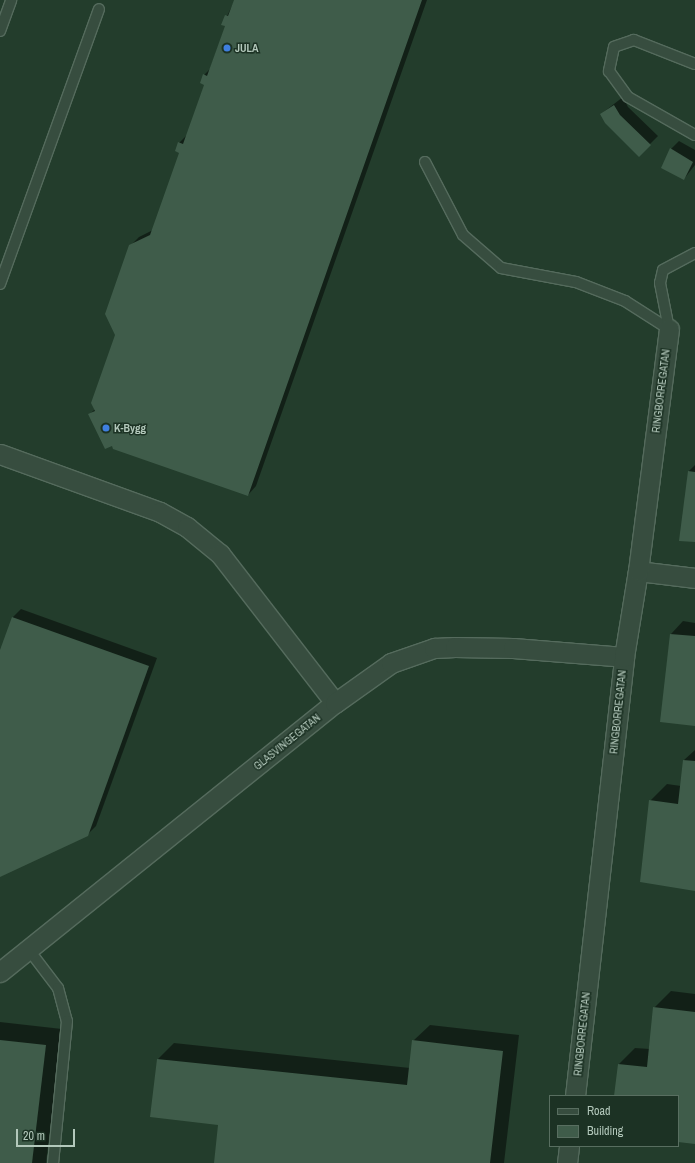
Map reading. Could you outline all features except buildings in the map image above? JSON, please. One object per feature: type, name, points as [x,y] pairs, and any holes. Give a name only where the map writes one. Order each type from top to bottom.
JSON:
[{"type":"street","name":"RINGBORREGATAN","points":[[575,1095],[624,657],[638,571],[669,329]]},
{"type":"street","points":[[0,454],[160,512],[187,527],[220,554],[335,703]]},
{"type":"street","points":[[638,571],[695,578]]},
{"type":"street","name":"GLASVINGEGATAN","points":[[0,972],[335,703],[391,663],[434,648],[513,648],[624,657]]},
{"type":"street","points":[[567,1163],[569,1147]]},
{"type":"lane","points":[[0,31],[11,0]]},
{"type":"lane","points":[[0,284],[99,9]]},
{"type":"lane","points":[[695,64],[634,40],[614,47],[609,71],[628,97],[695,135]]},
{"type":"lane","points":[[425,162],[463,235],[501,268],[576,282],[625,301],[669,329]]},
{"type":"lane","points":[[669,329],[660,283],[663,270],[695,253]]},
{"type":"lane","points":[[29,950],[58,988],[67,1021],[53,1163]]},
{"type":"place","name":"JULA","points":[[227,48]]},
{"type":"place","name":"K-Bygg","points":[[106,428]]}]
